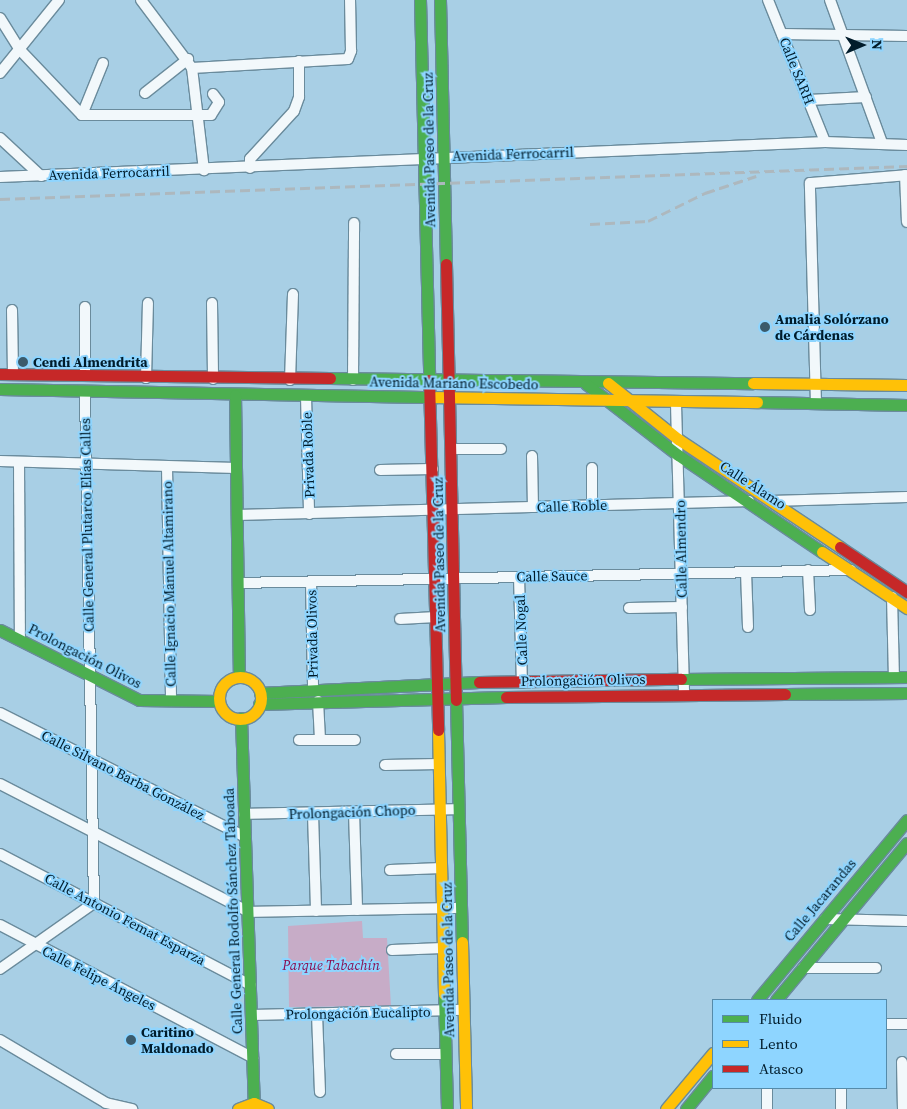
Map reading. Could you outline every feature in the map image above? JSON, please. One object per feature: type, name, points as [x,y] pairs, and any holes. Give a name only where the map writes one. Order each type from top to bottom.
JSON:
[{"type":"main road","name":"Avenida Paseo de la Cruz","points":[[420,0],[423,160],[431,383],[447,1109]]},
{"type":"main road","name":"Avenida Paseo de la Cruz","points":[[440,0],[458,682],[466,1109]]},
{"type":"main road","name":"Avenida Mariano Escobedo","points":[[0,374],[431,383],[907,385]]},
{"type":"main road","name":"Calle Álamo","points":[[608,383],[626,402],[678,439],[776,501],[860,566],[892,597],[907,608]]},
{"type":"main road","name":"Calle Álamo","points":[[586,384],[603,402],[678,455],[751,501],[907,592]]},
{"type":"main road","name":"Avenida Mariano Escobedo","points":[[0,390],[676,404],[907,405]]},
{"type":"main road","points":[[235,394],[239,677]]},
{"type":"main road","name":"Prolongación Olivos","points":[[0,630],[138,700],[219,701]]},
{"type":"main road","points":[[239,677],[252,681],[260,698],[241,718],[230,716],[219,701],[221,687],[239,677]]},
{"type":"main road","name":"Prolongación Olivos","points":[[260,698],[313,687],[437,682],[522,683],[684,677],[907,677]]},
{"type":"main road","points":[[843,677],[843,694]]},
{"type":"main road","points":[[588,680],[589,695]]},
{"type":"main road","name":"Prolongación Olivos","points":[[260,698],[318,701],[589,695],[907,693]]},
{"type":"main road","name":"Calle General Rodolfo Sánchez Taboada","points":[[241,718],[254,1103]]},
{"type":"main road","name":"Calle Jacarandas","points":[[758,999],[907,820]]},
{"type":"main road","points":[[777,999],[907,843]]},
{"type":"main road","points":[[666,1109],[712,1054]]},
{"type":"main road","points":[[686,1109],[712,1077]]},
{"type":"main road","points":[[238,1109],[254,1103],[268,1109]]},
{"type":"street","points":[[0,73],[21,51],[59,0]]},
{"type":"street","points":[[142,0],[190,63],[201,114],[204,170]]},
{"type":"street","points":[[145,93],[190,63],[348,59],[351,51],[350,0]]},
{"type":"street","name":"Calle SARH","points":[[768,0],[825,142]]},
{"type":"street","points":[[830,0],[882,144]]},
{"type":"street","points":[[0,18],[21,51],[82,115],[211,114],[218,108],[214,94]]},
{"type":"street","points":[[782,34],[907,36]]},
{"type":"street","points":[[250,168],[250,159],[294,111],[299,97],[299,61]]},
{"type":"street","points":[[82,115],[103,63]]},
{"type":"street","points":[[809,100],[866,97]]},
{"type":"street","points":[[0,138],[41,176]]},
{"type":"street","name":"Avenida Ferrocarril","points":[[0,177],[204,170],[423,160],[445,157],[825,142],[907,145]]},
{"type":"street","points":[[816,404],[810,183],[906,175],[907,222]]},
{"type":"street","points":[[353,380],[354,223]]},
{"type":"street","points":[[290,380],[293,294]]},
{"type":"street","points":[[146,378],[148,303]]},
{"type":"street","points":[[212,303],[213,379]]},
{"type":"street","points":[[85,307],[85,376]]},
{"type":"street","points":[[12,310],[13,374]]},
{"type":"street","name":"Calle General Plutarco Elías Calles","points":[[85,391],[89,675],[96,836],[94,904]]},
{"type":"street","name":"Privada Roble","points":[[306,396],[309,514]]},
{"type":"street","name":"Calle Almendro","points":[[676,404],[684,694]]},
{"type":"street","points":[[451,449],[501,449]]},
{"type":"street","points":[[532,456],[533,507]]},
{"type":"street","points":[[0,461],[236,468]]},
{"type":"street","points":[[19,462],[20,640]]},
{"type":"street","name":"Calle Ignacio Manuel Altamirano","points":[[167,467],[171,701]]},
{"type":"street","points":[[592,468],[592,506]]},
{"type":"street","points":[[380,470],[432,469]]},
{"type":"street","name":"Calle Roble","points":[[237,515],[907,497]]},
{"type":"street","name":"Calle Sauce","points":[[238,583],[746,572],[860,566]]},
{"type":"street","points":[[808,570],[810,610]]},
{"type":"street","points":[[746,572],[748,627]]},
{"type":"street","name":"Calle Nogal","points":[[519,577],[522,683]]},
{"type":"street","name":"Privada Olivos","points":[[311,581],[313,687]]},
{"type":"street","points":[[892,597],[894,677]]},
{"type":"street","points":[[629,608],[682,607]]},
{"type":"street","points":[[400,618],[436,617]]},
{"type":"street","points":[[318,701],[320,740]]},
{"type":"street","name":"Calle Silvano Barba González","points":[[0,713],[246,837]]},
{"type":"street","points":[[299,740],[355,740]]},
{"type":"street","points":[[385,765],[439,764]]},
{"type":"street","points":[[0,784],[96,836],[249,912],[461,908]]},
{"type":"street","name":"Prolongación Chopo","points":[[244,814],[313,814],[459,809]]},
{"type":"street","points":[[354,812],[357,910]]},
{"type":"street","points":[[313,814],[316,911]]},
{"type":"street","name":"Calle Antonio Femat Esparza","points":[[0,854],[251,985]]},
{"type":"street","points":[[390,870],[442,868]]},
{"type":"street","points":[[0,969],[94,904]]},
{"type":"street","points":[[824,919],[840,922],[907,921]]},
{"type":"street","name":"Calle Felipe Ángeles","points":[[0,925],[252,1058]]},
{"type":"street","points":[[392,950],[443,948]]},
{"type":"street","points":[[803,968],[876,968]]},
{"type":"street","name":"Prolongación Eucalipto","points":[[252,1015],[464,1010]]},
{"type":"street","points":[[317,1014],[320,1092]]},
{"type":"street","points":[[887,1024],[907,1024]]},
{"type":"street","points":[[0,1040],[105,1106],[132,1109]]},
{"type":"street","points":[[396,1054],[446,1054]]},
{"type":"street","points":[[902,1062],[903,1109]]},
{"type":"street","points":[[767,1089],[767,1109]]},
{"type":"street","points":[[841,1089],[841,1109]]},
{"type":"green space","name":"Parque Tabachín","points":[[362,921],[363,938],[387,938],[391,1006],[289,1007],[288,926]]},
{"type":"railway","points":[[0,199],[907,166]]},
{"type":"railway","points":[[590,224],[648,221],[705,193],[756,176]]},
{"type":"traffic: fast","points":[[420,0],[429,380]]},
{"type":"traffic: fast","points":[[440,0],[446,264]]},
{"type":"traffic: fast","points":[[330,378],[753,383]]},
{"type":"traffic: fast","points":[[586,384],[678,455],[822,552]]},
{"type":"traffic: fast","points":[[0,389],[436,397]]},
{"type":"traffic: fast","points":[[235,395],[239,677]]},
{"type":"traffic: fast","points":[[757,402],[907,405]]},
{"type":"traffic: fast","points":[[0,630],[139,700],[219,701]]},
{"type":"traffic: fast","points":[[681,679],[907,677]]},
{"type":"traffic: fast","points":[[260,693],[479,682]]},
{"type":"traffic: fast","points":[[785,694],[907,693]]},
{"type":"traffic: fast","points":[[259,704],[506,697]]},
{"type":"traffic: fast","points":[[456,700],[462,942]]},
{"type":"traffic: fast","points":[[241,718],[254,1103]]},
{"type":"traffic: fast","points":[[758,999],[907,820]]},
{"type":"traffic: fast","points":[[777,999],[907,843]]},
{"type":"traffic: fast","points":[[444,994],[447,1109]]},
{"type":"traffic: fast","points":[[686,1109],[712,1077]]},
{"type":"traffic: slow","points":[[608,383],[678,439],[840,547]]},
{"type":"traffic: slow","points":[[753,383],[907,385]]},
{"type":"traffic: slow","points":[[436,397],[757,402]]},
{"type":"traffic: slow","points":[[822,552],[907,608]]},
{"type":"traffic: slow","points":[[240,677],[255,683],[261,698],[255,713],[240,719],[225,713],[219,698],[225,683],[240,677]]},
{"type":"traffic: slow","points":[[438,730],[444,994]]},
{"type":"traffic: slow","points":[[462,942],[466,1109]]},
{"type":"traffic: slow","points":[[666,1109],[712,1054]]},
{"type":"traffic: slow","points":[[238,1109],[254,1103],[268,1109]]},
{"type":"traffic: jam","points":[[446,264],[456,700]]},
{"type":"traffic: jam","points":[[0,374],[330,378]]},
{"type":"traffic: jam","points":[[429,380],[438,730]]},
{"type":"traffic: jam","points":[[840,547],[907,592]]},
{"type":"traffic: jam","points":[[479,682],[681,679]]},
{"type":"traffic: jam","points":[[506,697],[785,694]]},
{"type":"place","name":"Amalia Solórzano de Cárdenas","points":[[765,327]]},
{"type":"place","name":"Cendi Almendrita","points":[[23,362]]},
{"type":"place","name":"Caritino Maldonado","points":[[131,1040]]}]
